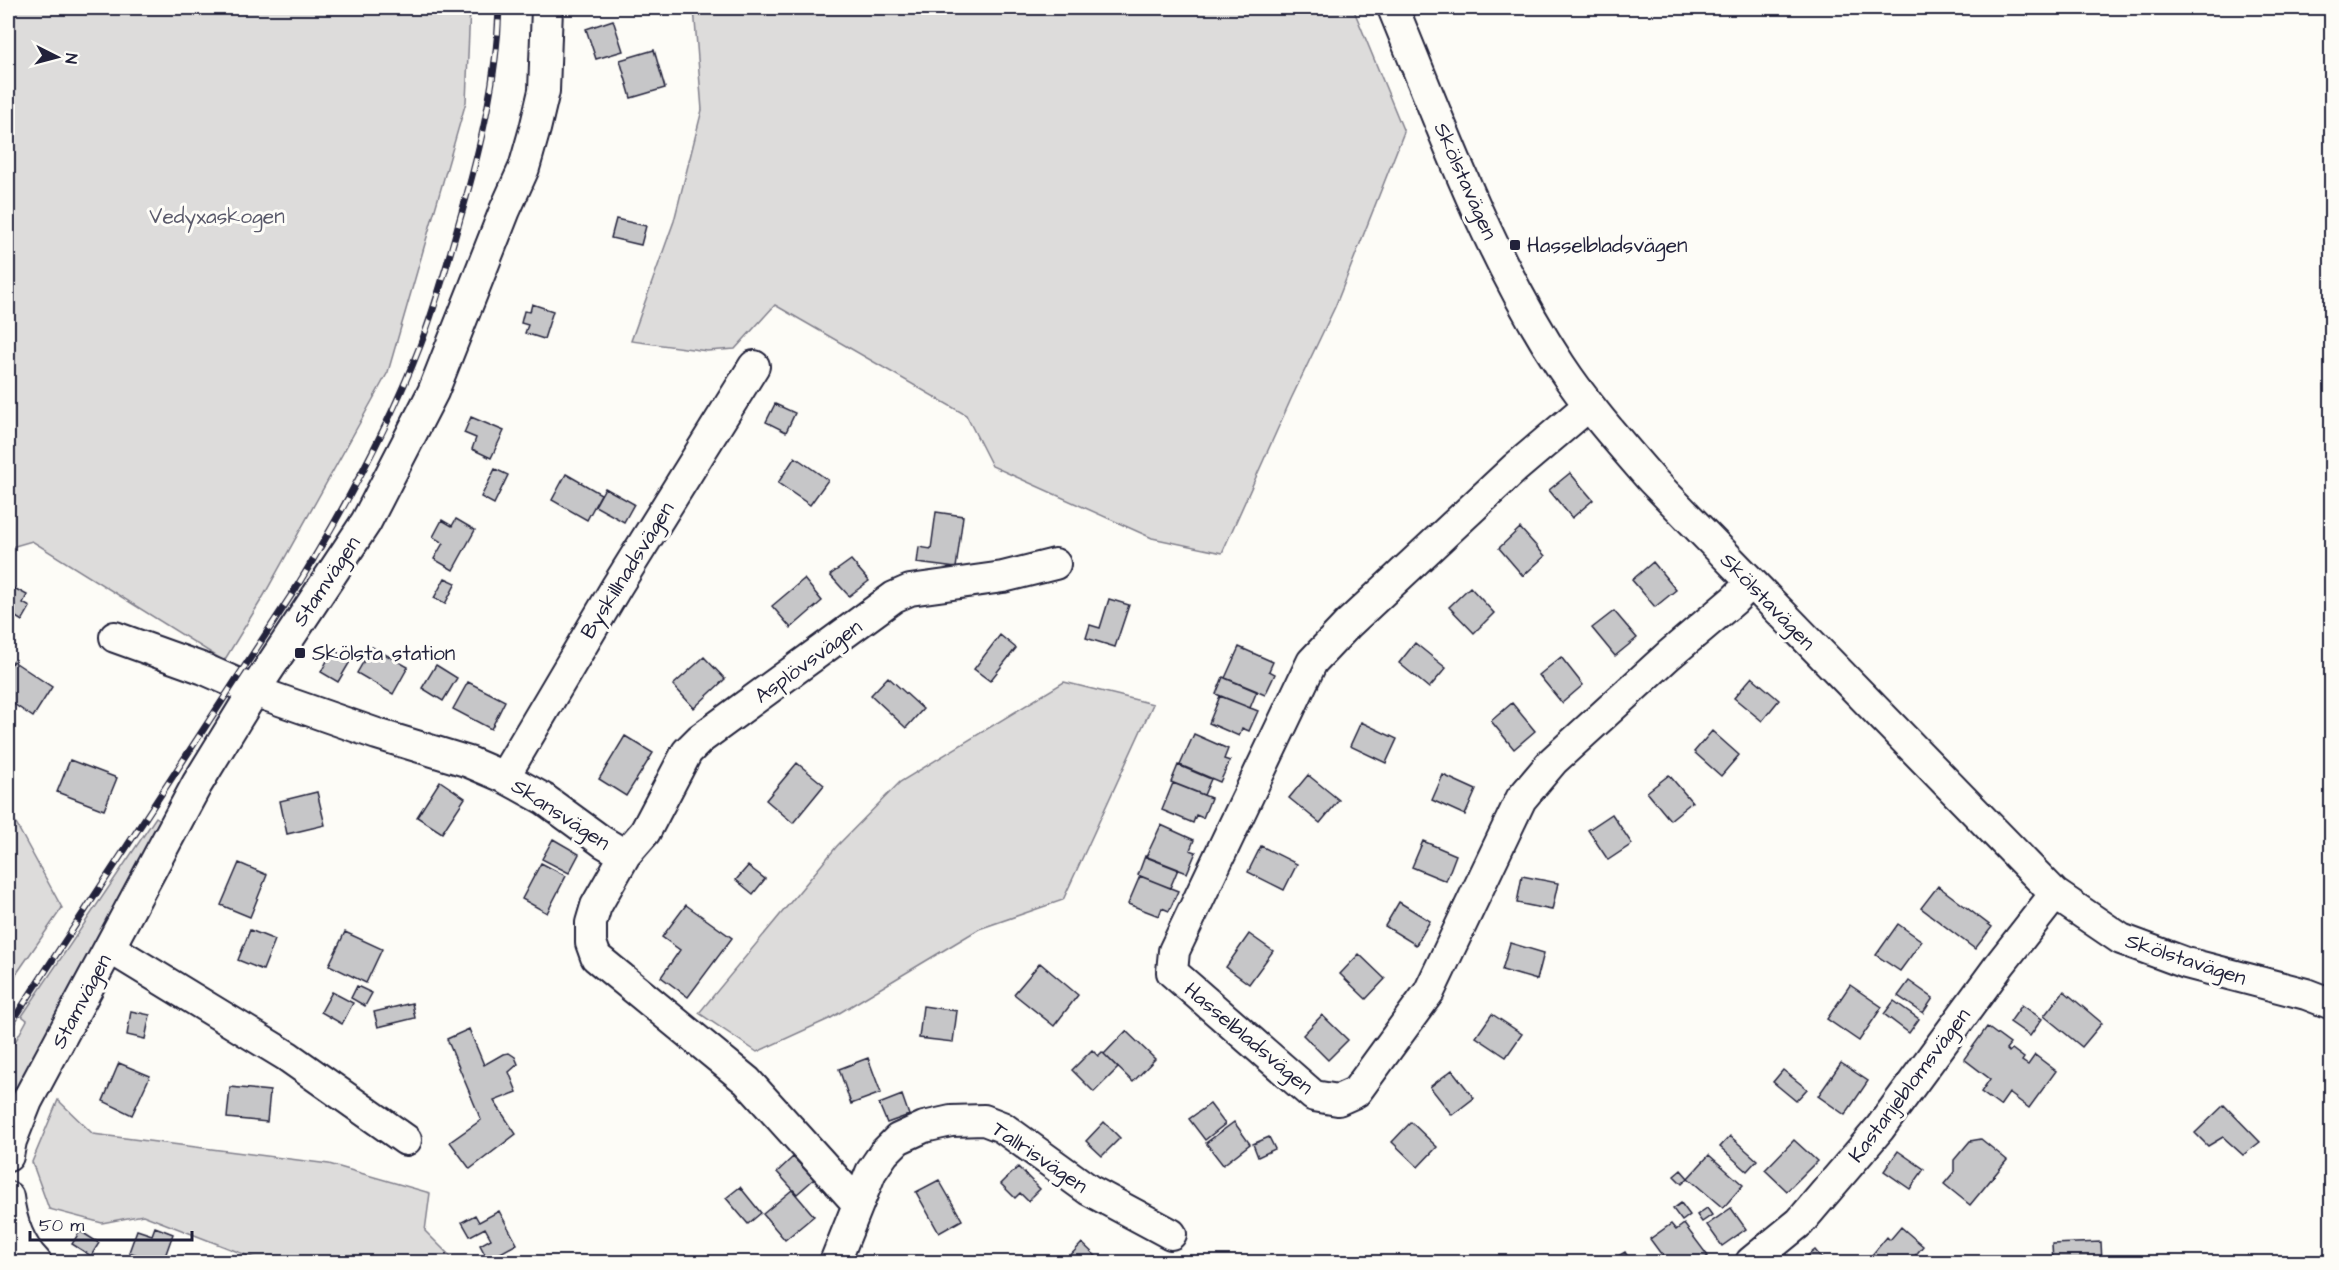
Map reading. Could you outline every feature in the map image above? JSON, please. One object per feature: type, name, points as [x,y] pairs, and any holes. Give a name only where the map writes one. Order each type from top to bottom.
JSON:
[{"type":"street","name":"Stamvägen","points":[[8,1156],[11,1141],[27,1101],[197,784],[254,691],[366,522],[433,392],[524,168],[536,129],[544,91],[547,8]]},
{"type":"street","name":"Skölstavägen","points":[[1393,8],[1480,216],[1523,303],[1559,364],[1588,406],[1651,479],[2055,894],[2121,939],[2186,963],[2306,994],[2331,1004]]},
{"type":"street","name":"Byskillnadsvägen","points":[[504,777],[617,586],[754,366]]},
{"type":"street","name":"Hasselbladsvägen","points":[[1588,406],[1515,468],[1348,624],[1312,662],[1174,951],[1172,972],[1314,1095],[1338,1100],[1356,1092],[1429,992],[1521,799],[1553,761],[1751,583]]},
{"type":"street","name":"Asplövsvägen","points":[[625,855],[645,832],[687,752],[700,739],[894,597],[910,590],[1003,578],[1055,564]]},
{"type":"street","name":"Skansvägen","points":[[115,637],[204,669],[254,691],[377,734],[469,762],[504,777],[544,799],[603,842],[625,855],[596,906],[591,922],[591,943],[596,957],[747,1081],[858,1204]]},
{"type":"street","name":"Kastanjeblomsvägen","points":[[1751,1263],[1800,1222],[1880,1128],[2001,963],[2055,894]]},
{"type":"street","points":[[110,948],[287,1056],[406,1140]]},
{"type":"street","name":"Tallrisvägen","points":[[835,1263],[871,1172],[884,1153],[898,1139],[924,1127],[951,1121],[984,1120],[1002,1127],[1089,1190],[1171,1234]]},
{"type":"street","points":[[8,1197],[10,1218],[27,1253],[36,1263]]},
{"type":"green space","name":"Vedyxaskogen","points":[[8,8],[470,8],[466,102],[388,372],[263,597],[224,661],[32,541],[8,548]]},
{"type":"green space","points":[[694,8],[1353,8],[1404,132],[1335,307],[1222,553],[1152,538],[992,466],[966,415],[775,305],[735,349],[707,351],[631,341],[674,221],[702,110]]},
{"type":"green space","points":[[1064,682],[1153,704],[1063,900],[979,929],[831,1018],[757,1052],[699,1013],[837,846],[900,782]]},
{"type":"green space","points":[[8,809],[62,908],[8,986]]},
{"type":"green space","points":[[156,817],[168,825],[8,1115],[8,1055],[27,1020],[22,1016]]},
{"type":"green space","points":[[58,1100],[93,1134],[329,1164],[430,1193],[425,1231],[456,1262],[264,1262],[143,1215],[102,1223],[49,1209],[32,1162]]},
{"type":"building","points":[[613,20],[623,51],[596,59],[586,29]]},
{"type":"building","points":[[654,50],[665,88],[631,98],[620,60]]},
{"type":"building","points":[[616,219],[646,226],[641,245],[611,238]]},
{"type":"building","points":[[532,304],[553,311],[544,339],[525,333],[528,325],[521,323],[524,311],[530,312]]},
{"type":"building","points":[[775,404],[795,413],[786,432],[766,422]]},
{"type":"building","points":[[471,417],[504,431],[491,458],[472,449],[476,438],[464,433]]},
{"type":"building","points":[[795,457],[828,480],[810,505],[778,483]]},
{"type":"building","points":[[495,469],[508,475],[494,504],[481,497]]},
{"type":"building","points":[[1570,473],[1593,500],[1572,518],[1549,490]]},
{"type":"building","points":[[566,474],[601,494],[587,520],[552,500]]},
{"type":"building","points":[[605,488],[634,504],[624,522],[595,506]]},
{"type":"building","points":[[936,512],[963,516],[956,568],[917,563],[919,547],[931,549]]},
{"type":"building","points":[[456,519],[475,530],[453,570],[434,559],[443,543],[433,537],[442,520],[452,526]]},
{"type":"building","points":[[1520,528],[1545,556],[1523,576],[1499,548]]},
{"type":"building","points":[[851,560],[869,581],[849,596],[830,575]]},
{"type":"building","points":[[1653,562],[1676,590],[1655,607],[1632,580]]},
{"type":"building","points":[[445,578],[456,583],[445,604],[434,598]]},
{"type":"building","points":[[804,579],[822,601],[791,628],[772,606]]},
{"type":"building","points":[[1470,587],[1494,613],[1474,633],[1449,607]]},
{"type":"building","points":[[14,588],[27,595],[23,603],[30,607],[22,621],[8,612],[8,594],[10,595]]},
{"type":"building","points":[[1109,599],[1129,605],[1115,647],[1086,638],[1090,625],[1100,628]]},
{"type":"building","points":[[1614,611],[1637,638],[1615,656],[1592,628]]},
{"type":"building","points":[[1000,635],[1016,648],[990,681],[974,669]]},
{"type":"building","points":[[1415,643],[1446,668],[1429,688],[1399,663]]},
{"type":"building","points":[[372,647],[408,667],[393,694],[357,673]]},
{"type":"building","points":[[1239,647],[1273,662],[1269,671],[1275,674],[1265,695],[1225,678]]},
{"type":"building","points":[[333,650],[351,660],[338,682],[321,672]]},
{"type":"building","points":[[704,657],[725,679],[694,708],[673,685]]},
{"type":"building","points":[[1561,657],[1583,685],[1562,703],[1539,675]]},
{"type":"building","points":[[13,661],[52,687],[33,717],[8,700],[8,670]]},
{"type":"building","points":[[436,665],[457,678],[443,701],[422,688]]},
{"type":"building","points":[[888,677],[923,709],[906,728],[871,695]]},
{"type":"building","points":[[1223,677],[1257,691],[1250,708],[1216,694]]},
{"type":"building","points":[[1752,677],[1779,700],[1762,721],[1734,698]]},
{"type":"building","points":[[468,682],[505,701],[491,729],[453,709]]},
{"type":"building","points":[[1220,696],[1258,711],[1249,731],[1242,728],[1239,736],[1209,723]]},
{"type":"building","points":[[1512,703],[1535,731],[1514,749],[1491,721]]},
{"type":"building","points":[[1361,722],[1397,739],[1386,763],[1350,746]]},
{"type":"building","points":[[1712,731],[1739,755],[1721,776],[1694,752]]},
{"type":"building","points":[[1194,734],[1228,749],[1224,759],[1230,761],[1220,782],[1180,765]]},
{"type":"building","points":[[625,736],[653,753],[626,796],[599,779]]},
{"type":"building","points":[[70,760],[117,778],[104,810],[57,792]]},
{"type":"building","points":[[797,763],[824,785],[793,823],[766,800]]},
{"type":"building","points":[[1178,765],[1211,779],[1204,795],[1171,782]]},
{"type":"building","points":[[1308,775],[1339,800],[1320,823],[1289,798]]},
{"type":"building","points":[[1443,775],[1476,790],[1465,815],[1432,800]]},
{"type":"building","points":[[1669,775],[1692,802],[1670,820],[1647,792]]},
{"type":"building","points":[[440,781],[465,798],[442,833],[417,817]]},
{"type":"building","points":[[1173,783],[1211,798],[1203,818],[1196,815],[1193,823],[1162,810]]},
{"type":"building","points":[[317,792],[325,825],[287,834],[280,801]]},
{"type":"building","points":[[1612,814],[1632,844],[1608,860],[1588,830]]},
{"type":"building","points":[[1161,825],[1194,840],[1190,850],[1196,852],[1187,873],[1146,857]]},
{"type":"building","points":[[553,839],[579,854],[569,873],[542,859]]},
{"type":"building","points":[[1423,841],[1456,855],[1446,881],[1412,867]]},
{"type":"building","points":[[1261,846],[1297,864],[1284,890],[1248,872]]},
{"type":"building","points":[[1145,856],[1178,869],[1170,888],[1138,875]]},
{"type":"building","points":[[239,863],[267,875],[250,917],[221,905]]},
{"type":"building","points":[[541,863],[566,876],[547,913],[522,899]]},
{"type":"building","points":[[748,866],[765,879],[753,894],[736,880]]},
{"type":"building","points":[[1140,876],[1178,891],[1169,911],[1162,908],[1159,916],[1128,904]]},
{"type":"building","points":[[1522,876],[1558,883],[1552,910],[1517,903]]},
{"type":"building","points":[[1938,886],[1992,927],[1975,949],[1921,908]]},
{"type":"building","points":[[1399,902],[1430,921],[1416,945],[1385,926]]},
{"type":"building","points":[[686,905],[732,938],[688,997],[661,977],[680,950],[662,937]]},
{"type":"building","points":[[1898,924],[1922,941],[1900,971],[1876,955]]},
{"type":"building","points":[[250,930],[275,940],[263,970],[238,960]]},
{"type":"building","points":[[345,932],[382,949],[366,983],[329,965]]},
{"type":"building","points":[[1249,934],[1273,951],[1249,984],[1226,967]]},
{"type":"building","points":[[1510,943],[1544,953],[1537,980],[1502,970]]},
{"type":"building","points":[[1359,954],[1385,979],[1366,999],[1340,974]]},
{"type":"building","points":[[1040,963],[1078,995],[1054,1026],[1014,994]]},
{"type":"building","points":[[1909,981],[1933,998],[1923,1013],[1898,996]]},
{"type":"building","points":[[1850,985],[1882,1007],[1859,1041],[1827,1019]]},
{"type":"building","points":[[357,986],[372,993],[365,1006],[351,998]]},
{"type":"building","points":[[2064,991],[2102,1023],[2082,1047],[2044,1016]]},
{"type":"building","points":[[332,992],[353,1003],[342,1024],[321,1012]]},
{"type":"building","points":[[1894,1001],[1919,1019],[1909,1033],[1884,1014]]},
{"type":"building","points":[[412,1003],[415,1018],[378,1027],[374,1012]]},
{"type":"building","points":[[2022,1005],[2042,1019],[2030,1036],[2010,1022]]},
{"type":"building","points":[[923,1006],[957,1011],[953,1042],[919,1038]]},
{"type":"building","points":[[131,1011],[150,1015],[145,1039],[127,1035]]},
{"type":"building","points":[[1492,1014],[1522,1034],[1506,1057],[1476,1037]]},
{"type":"building","points":[[1322,1015],[1348,1040],[1328,1060],[1303,1035]]},
{"type":"building","points":[[1987,1027],[2010,1044],[2006,1049],[2009,1052],[2012,1049],[2024,1058],[2022,1061],[2028,1065],[2035,1055],[2056,1071],[2029,1108],[2009,1093],[2000,1106],[1981,1092],[1990,1079],[1964,1059]]},
{"type":"building","points":[[469,1029],[484,1065],[509,1053],[515,1057],[518,1064],[509,1072],[517,1092],[494,1101],[516,1134],[470,1169],[450,1142],[481,1120],[447,1039]]},
{"type":"building","points":[[1126,1031],[1155,1059],[1133,1082],[1104,1054]]},
{"type":"building","points":[[1092,1050],[1098,1056],[1102,1052],[1118,1068],[1094,1092],[1072,1070]]},
{"type":"building","points":[[868,1058],[881,1093],[851,1104],[839,1069]]},
{"type":"building","points":[[119,1063],[150,1076],[132,1115],[103,1101]]},
{"type":"building","points":[[1841,1063],[1868,1081],[1845,1115],[1818,1096]]},
{"type":"building","points":[[1452,1070],[1474,1098],[1452,1115],[1430,1087]]},
{"type":"building","points":[[1783,1070],[1807,1089],[1796,1101],[1773,1082]]},
{"type":"building","points":[[230,1087],[270,1091],[267,1122],[227,1118]]},
{"type":"building","points":[[902,1095],[909,1115],[887,1123],[879,1104]]},
{"type":"building","points":[[1210,1104],[1225,1124],[1205,1140],[1189,1119]]},
{"type":"building","points":[[2224,1105],[2260,1142],[2243,1155],[2223,1137],[2208,1146],[2195,1133]]},
{"type":"building","points":[[1104,1122],[1120,1138],[1102,1156],[1086,1141]]},
{"type":"building","points":[[1234,1122],[1250,1144],[1223,1165],[1206,1143]]},
{"type":"building","points":[[1411,1122],[1437,1147],[1418,1167],[1392,1142]]},
{"type":"building","points":[[1730,1136],[1757,1160],[1747,1171],[1720,1147]]},
{"type":"building","points":[[1269,1137],[1275,1149],[1258,1157],[1253,1144]]},
{"type":"building","points":[[1981,1139],[2007,1160],[1970,1205],[1944,1184],[1954,1172],[1954,1160],[1970,1141]]},
{"type":"building","points":[[1794,1140],[1817,1161],[1787,1191],[1765,1170]]},
{"type":"building","points":[[1898,1151],[1924,1169],[1910,1189],[1884,1171]]},
{"type":"building","points":[[1709,1155],[1743,1185],[1723,1208],[1688,1178]]},
{"type":"building","points":[[793,1157],[814,1179],[797,1194],[777,1172]]},
{"type":"building","points":[[1018,1167],[1040,1189],[1028,1201],[1020,1193],[1015,1198],[1001,1184]]},
{"type":"building","points":[[1681,1170],[1688,1178],[1682,1184],[1674,1176]]},
{"type":"building","points":[[939,1180],[962,1220],[939,1233],[916,1192]]},
{"type":"building","points":[[740,1187],[761,1213],[748,1224],[726,1198]]},
{"type":"building","points":[[792,1190],[814,1216],[785,1240],[763,1214]]},
{"type":"building","points":[[1681,1203],[1690,1215],[1682,1221],[1673,1209]]},
{"type":"building","points":[[1707,1208],[1712,1215],[1702,1222],[1697,1215]]},
{"type":"building","points":[[1731,1208],[1746,1229],[1722,1246],[1707,1225]]},
{"type":"building","points":[[499,1211],[517,1244],[488,1260],[480,1245],[491,1239],[485,1228],[470,1236],[462,1222],[475,1215],[479,1222]]},
{"type":"building","points":[[1671,1224],[1676,1230],[1684,1224],[1708,1256],[1700,1262],[1667,1262],[1650,1239]]},
{"type":"building","points":[[155,1227],[173,1234],[163,1262],[129,1252],[137,1230],[152,1235]]},
{"type":"building","points":[[1901,1227],[1923,1246],[1910,1262],[1866,1262],[1887,1237],[1890,1240]]},
{"type":"building","points":[[80,1231],[99,1243],[91,1256],[72,1244]]},
{"type":"building","points":[[2101,1242],[2102,1262],[2053,1262],[2052,1244]]},
{"type":"building","points":[[1082,1243],[1100,1260],[1098,1262],[1064,1262]]},
{"type":"building","points":[[1815,1250],[1825,1262],[1804,1262],[1802,1260]]},
{"type":"building","points":[[1625,1252],[1631,1262],[1608,1262]]},
{"type":"railway","points":[[8,1028],[296,588],[331,530],[379,440],[426,330],[469,187],[482,137],[491,85],[499,8]]},
{"type":"place","name":"Hasselbladsvägen","points":[[1515,245]]},
{"type":"place","name":"Skölsta station","points":[[300,653]]}]
